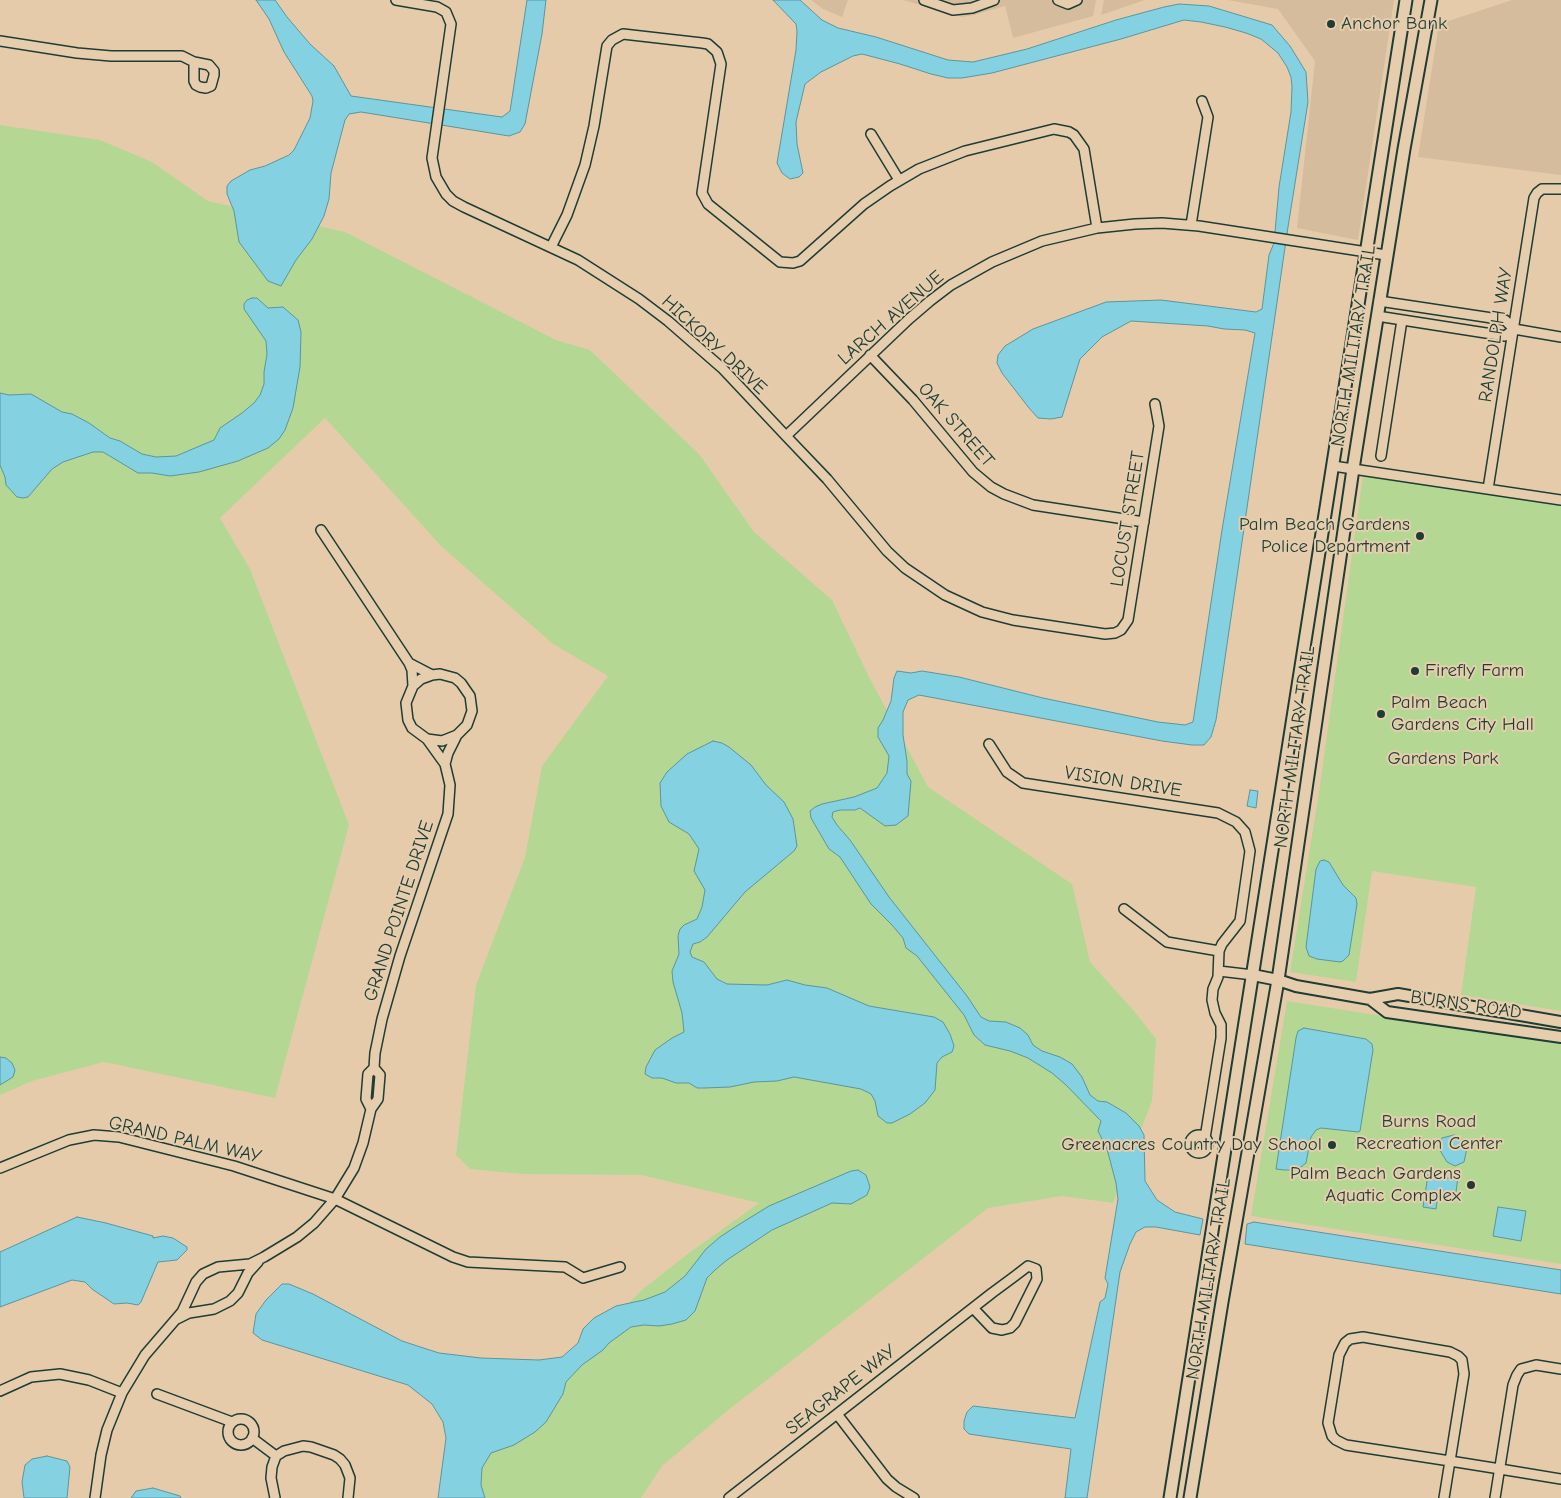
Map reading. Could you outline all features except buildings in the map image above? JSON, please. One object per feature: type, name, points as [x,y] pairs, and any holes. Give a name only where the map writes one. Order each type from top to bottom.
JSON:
[{"type":"main road","name":"NORTH MILITARY TRAIL","points":[[1170,1498],[1254,976],[1406,0]]},
{"type":"main road","name":"NORTH MILITARY TRAIL","points":[[1190,1498],[1278,980],[1386,255],[1431,0]]},
{"type":"street","name":"HICKORY DRIVE","points":[[396,0],[437,7],[446,12],[449,18],[451,30],[432,151],[432,164],[436,177],[446,194],[453,201],[551,246],[609,279],[668,320],[722,368],[827,478],[887,551],[905,568],[945,595],[967,606],[997,616],[1105,634],[1115,633]]},
{"type":"street","points":[[924,0],[953,10],[972,8],[994,0]]},
{"type":"street","points":[[1058,0],[1068,4],[1077,0]]},
{"type":"street","points":[[551,246],[567,216],[585,165],[594,126],[607,46],[612,40],[623,34],[708,44],[717,52],[721,64],[702,193],[708,204],[780,262],[800,261],[846,219],[900,180],[919,169],[950,156],[1047,130],[1060,129],[1074,135],[1084,149],[1097,228]]},
{"type":"street","points":[[0,41],[77,53],[111,56],[176,56],[189,58],[194,62]]},
{"type":"street","points":[[1191,225],[1208,116],[1202,101]]},
{"type":"street","points":[[871,134],[900,180]]},
{"type":"street","name":"RANDOLPH WAY","points":[[1488,489],[1534,198],[1542,189],[1561,189]]},
{"type":"street","name":"LARCH AVENUE","points":[[786,436],[870,355],[930,301],[968,275],[1017,250],[1042,241],[1097,228],[1135,224],[1191,225],[1386,255]]},
{"type":"street","points":[[1379,301],[1505,320],[1514,329],[1561,336]]},
{"type":"street","points":[[1377,316],[1505,336],[1514,329]]},
{"type":"street","points":[[1381,456],[1402,320]]},
{"type":"street","name":"OAK STREET","points":[[870,355],[920,408],[973,472],[991,487],[1032,505],[1144,522]]},
{"type":"street","name":"LOCUST STREET","points":[[1115,633],[1125,626],[1128,620],[1159,426],[1155,404]]},
{"type":"street","points":[[1333,466],[1561,500]]},
{"type":"street","name":"GRAND POINTE DRIVE","points":[[321,530],[410,663],[413,686],[406,703],[405,712],[412,728],[426,739],[446,764]]},
{"type":"street","name":"GRAND POINTE DRIVE","points":[[264,1257],[297,1237],[314,1223],[335,1199],[354,1168],[363,1143],[371,1109],[366,1099],[368,1074],[374,1068],[382,1019],[397,965],[448,814],[450,785],[446,764],[448,753],[457,735],[467,725],[470,718],[472,704],[470,696],[455,678],[432,675],[410,663]]},
{"type":"street","points":[[413,686],[421,679],[432,675]]},
{"type":"street","points":[[426,739],[442,741],[457,735]]},
{"type":"street","name":"VISION DRIVE","points":[[989,744],[1006,772],[1023,783],[1224,815],[1241,826],[1248,838],[1250,851],[1240,920],[1222,944],[1220,951]]},
{"type":"street","points":[[1124,909],[1167,942],[1220,951],[1219,970],[1213,989],[1212,1000],[1215,1013],[1221,1025],[1221,1038],[1205,1138]]},
{"type":"street","points":[[1219,970],[1254,976]]},
{"type":"street","name":"BURNS ROAD","points":[[1254,976],[1278,980],[1296,986],[1370,999],[1398,994],[1561,1022]]},
{"type":"street","name":"BURNS ROAD","points":[[1370,999],[1387,1012],[1561,1037]]},
{"type":"street","name":"GRAND PALM WAY","points":[[0,1168],[69,1140],[94,1135],[106,1135],[234,1166],[335,1199],[468,1262],[565,1267],[583,1278],[620,1267]]},
{"type":"street","points":[[95,1498],[101,1455],[122,1393],[145,1355],[177,1319],[196,1282],[202,1274],[218,1266],[250,1264],[264,1257]]},
{"type":"street","points":[[177,1319],[189,1313],[214,1309],[230,1301],[238,1293],[253,1267],[264,1257]]},
{"type":"street","name":"SEAGRAPE WAY","points":[[729,1498],[836,1414],[973,1308],[1028,1266],[1036,1269],[1037,1279],[1015,1323],[1010,1328],[1002,1330],[992,1328],[973,1308]]},
{"type":"street","points":[[1444,1498],[1450,1461],[1464,1374],[1462,1360],[1450,1352],[1362,1337],[1350,1339],[1345,1343],[1339,1355],[1328,1424],[1332,1436],[1336,1440],[1346,1445],[1450,1461],[1561,1479]]},
{"type":"street","points":[[1495,1498],[1513,1384],[1520,1369],[1536,1365],[1561,1369]]},
{"type":"street","points":[[0,1391],[31,1378],[60,1374],[89,1380],[122,1393]]},
{"type":"street","points":[[157,1394],[232,1422],[241,1419],[249,1422],[254,1430],[250,1441],[243,1445],[232,1442],[229,1438],[228,1430],[232,1422]]},
{"type":"street","points":[[836,1414],[887,1479],[914,1498]]},
{"type":"street","points":[[252,1438],[276,1456]]},
{"type":"street","points":[[275,1498],[271,1478],[276,1456],[284,1451],[303,1446],[334,1455],[340,1459],[350,1478],[348,1498]]},
{"type":"shaded area","points":[[811,0],[848,0],[842,17],[823,9]]},
{"type":"shaded area","points":[[903,0],[1096,0],[1093,16],[1013,38],[1005,6],[962,17]]},
{"type":"shaded area","points":[[1104,0],[1145,0],[1101,15]]},
{"type":"shaded area","points":[[1228,0],[1394,0],[1358,240],[1297,228],[1315,61],[1278,9]]},
{"type":"shaded area","points":[[1512,0],[1561,0],[1561,175],[1418,157],[1439,24]]},
{"type":"green space","points":[[0,125],[100,140],[152,162],[208,201],[345,232],[556,340],[590,350],[699,454],[754,532],[832,600],[869,677],[928,787],[1072,884],[1090,962],[1134,1011],[1156,1039],[1152,1101],[1113,1203],[1062,1196],[988,1208],[727,1411],[662,1466],[641,1498],[464,1498],[489,1435],[643,1289],[689,1253],[759,1203],[641,1175],[523,1174],[470,1169],[456,1155],[476,985],[525,857],[542,766],[608,676],[553,644],[442,547],[325,418],[220,518],[250,569],[349,825],[275,1098],[104,1062],[32,1081],[0,1095]]},
{"type":"green space","name":"Gardens Park","points":[[1363,475],[1561,506],[1561,1011],[1461,995],[1476,887],[1372,871],[1356,982],[1290,972],[1319,792]]},
{"type":"green space","name":"Burns Road Recreation Center","points":[[1287,1001],[1561,1044],[1561,1264],[1251,1216]]},
{"type":"water","points":[[256,0],[275,0],[310,44],[334,66],[351,96],[502,117],[510,111],[527,0],[546,0],[542,34],[525,124],[520,132],[509,136],[361,112],[349,114],[345,120],[331,173],[329,199],[324,216],[312,239],[296,260],[281,286],[268,281],[239,242],[234,211],[227,194],[227,186],[231,181],[250,170],[265,166],[289,155],[294,150],[310,118],[313,101],[312,96],[284,52],[269,19]]},
{"type":"water","points":[[773,0],[800,0],[822,20],[838,28],[876,37],[948,60],[973,62],[1027,49],[1116,20],[1164,7],[1179,4],[1209,6],[1272,25],[1290,46],[1306,72],[1308,102],[1216,720],[1211,737],[1204,745],[1162,741],[919,695],[908,700],[903,712],[907,774],[911,781],[908,816],[896,825],[885,826],[860,808],[833,812],[832,817],[889,897],[967,996],[981,1017],[989,1021],[1006,1022],[1020,1028],[1028,1035],[1033,1045],[1072,1064],[1082,1077],[1090,1095],[1098,1101],[1107,1102],[1126,1113],[1139,1126],[1144,1135],[1145,1181],[1157,1200],[1175,1212],[1203,1219],[1200,1235],[1156,1227],[1145,1227],[1136,1232],[1130,1244],[1120,1272],[1087,1498],[1065,1498],[1071,1449],[969,1434],[964,1429],[964,1421],[967,1412],[973,1406],[1075,1418],[1100,1302],[1105,1298],[1108,1284],[1105,1278],[1118,1199],[1107,1149],[1098,1131],[1101,1121],[1052,1073],[1028,1058],[985,1045],[974,1035],[964,1015],[917,956],[906,948],[903,938],[871,904],[840,857],[829,849],[811,818],[810,811],[822,804],[854,797],[877,788],[887,773],[889,756],[878,737],[878,728],[891,701],[894,678],[897,671],[911,673],[922,671],[959,677],[1043,698],[1158,722],[1185,725],[1193,722],[1222,530],[1255,333],[1208,326],[1131,321],[1102,337],[1080,359],[1062,417],[1051,419],[1038,418],[1029,408],[1002,373],[997,363],[998,355],[1005,346],[1033,329],[1106,302],[1161,300],[1256,312],[1262,309],[1269,255],[1274,243],[1279,187],[1291,112],[1291,77],[1278,53],[1261,39],[1225,27],[1184,20],[1121,39],[992,73],[962,78],[948,78],[931,74],[862,54],[853,56],[821,72],[805,84],[796,122],[797,144],[803,173],[799,177],[790,179],[782,173],[777,163],[796,50],[797,31],[796,24]]},
{"type":"water","points":[[252,298],[257,298],[268,308],[283,307],[298,320],[301,332],[300,367],[293,408],[285,430],[279,439],[268,448],[238,461],[199,472],[170,476],[138,473],[103,452],[93,452],[63,462],[52,469],[28,497],[17,497],[6,485],[0,465],[0,393],[9,395],[31,394],[62,412],[72,414],[89,423],[110,438],[120,441],[142,454],[156,457],[176,456],[214,440],[220,428],[254,403],[260,395],[264,384],[267,354],[266,341],[244,309],[244,304]]},
{"type":"water","points":[[713,741],[729,747],[751,765],[766,785],[784,802],[793,819],[797,846],[794,851],[745,892],[707,937],[693,944],[690,952],[692,957],[704,962],[717,979],[727,984],[767,985],[787,980],[827,988],[869,1006],[934,1017],[943,1022],[954,1046],[952,1052],[942,1057],[937,1063],[935,1090],[925,1103],[910,1114],[892,1123],[887,1123],[878,1116],[875,1101],[871,1094],[861,1089],[794,1077],[730,1087],[697,1088],[689,1083],[676,1083],[662,1078],[652,1078],[645,1074],[646,1067],[655,1050],[684,1032],[682,1013],[673,982],[672,971],[679,954],[678,936],[680,929],[697,919],[702,907],[705,890],[694,871],[699,849],[689,834],[669,822],[661,806],[660,783],[667,772],[687,754]]},
{"type":"water","points":[[1250,790],[1258,791],[1256,808],[1247,806]]},
{"type":"water","points":[[1320,861],[1329,862],[1343,885],[1356,898],[1357,904],[1349,955],[1340,962],[1309,956],[1306,947],[1316,869]]},
{"type":"water","points":[[1304,1028],[1366,1039],[1372,1044],[1373,1050],[1360,1131],[1321,1128],[1316,1130],[1311,1137],[1306,1163],[1297,1170],[1276,1169],[1296,1038],[1298,1031]]},
{"type":"water","points":[[0,1057],[6,1058],[12,1063],[15,1070],[13,1077],[0,1085]]},
{"type":"water","points":[[1454,1135],[1461,1139],[1467,1148],[1464,1162],[1455,1166],[1447,1162],[1438,1147],[1442,1138]]},
{"type":"water","points":[[858,1170],[866,1175],[870,1187],[867,1195],[851,1204],[832,1203],[772,1230],[727,1260],[707,1278],[695,1311],[686,1320],[659,1326],[644,1325],[631,1327],[582,1365],[566,1382],[563,1394],[546,1422],[535,1432],[514,1445],[491,1453],[482,1468],[481,1485],[485,1498],[438,1498],[446,1438],[443,1422],[432,1404],[408,1385],[262,1340],[253,1333],[256,1314],[266,1300],[282,1284],[289,1284],[313,1294],[402,1341],[439,1353],[481,1358],[539,1360],[562,1357],[578,1343],[583,1329],[594,1318],[616,1306],[644,1300],[665,1292],[685,1276],[706,1249],[735,1227],[769,1206],[851,1171]]},
{"type":"water","points":[[1428,1175],[1454,1179],[1458,1177],[1455,1199],[1451,1199],[1451,1196],[1438,1194],[1436,1209],[1423,1207]]},
{"type":"water","points":[[1498,1207],[1526,1211],[1521,1241],[1493,1236]]},
{"type":"water","points":[[77,1217],[106,1223],[153,1236],[153,1238],[163,1236],[173,1238],[187,1247],[187,1250],[177,1260],[158,1262],[138,1305],[127,1303],[114,1304],[85,1282],[72,1280],[0,1307],[0,1252]]},
{"type":"water","points":[[1254,1222],[1561,1270],[1561,1294],[1245,1244],[1247,1224]]},
{"type":"water","points":[[47,1456],[67,1461],[70,1467],[67,1498],[24,1498],[22,1482],[25,1465],[32,1459]]},
{"type":"water","points":[[153,1488],[180,1496],[181,1498],[131,1498],[136,1491]]},
{"type":"place","name":"Anchor Bank","points":[[1331,24]]},
{"type":"place","name":"Palm Beach Gardens Police Department","points":[[1420,536]]},
{"type":"place","name":"Firefly Farm","points":[[1415,671]]},
{"type":"place","name":"Palm Beach Gardens City Hall","points":[[1381,714]]},
{"type":"place","name":"Greenacres Country Day School","points":[[1332,1145]]},
{"type":"place","name":"Palm Beach Gardens Aquatic Complex","points":[[1471,1185]]}]
